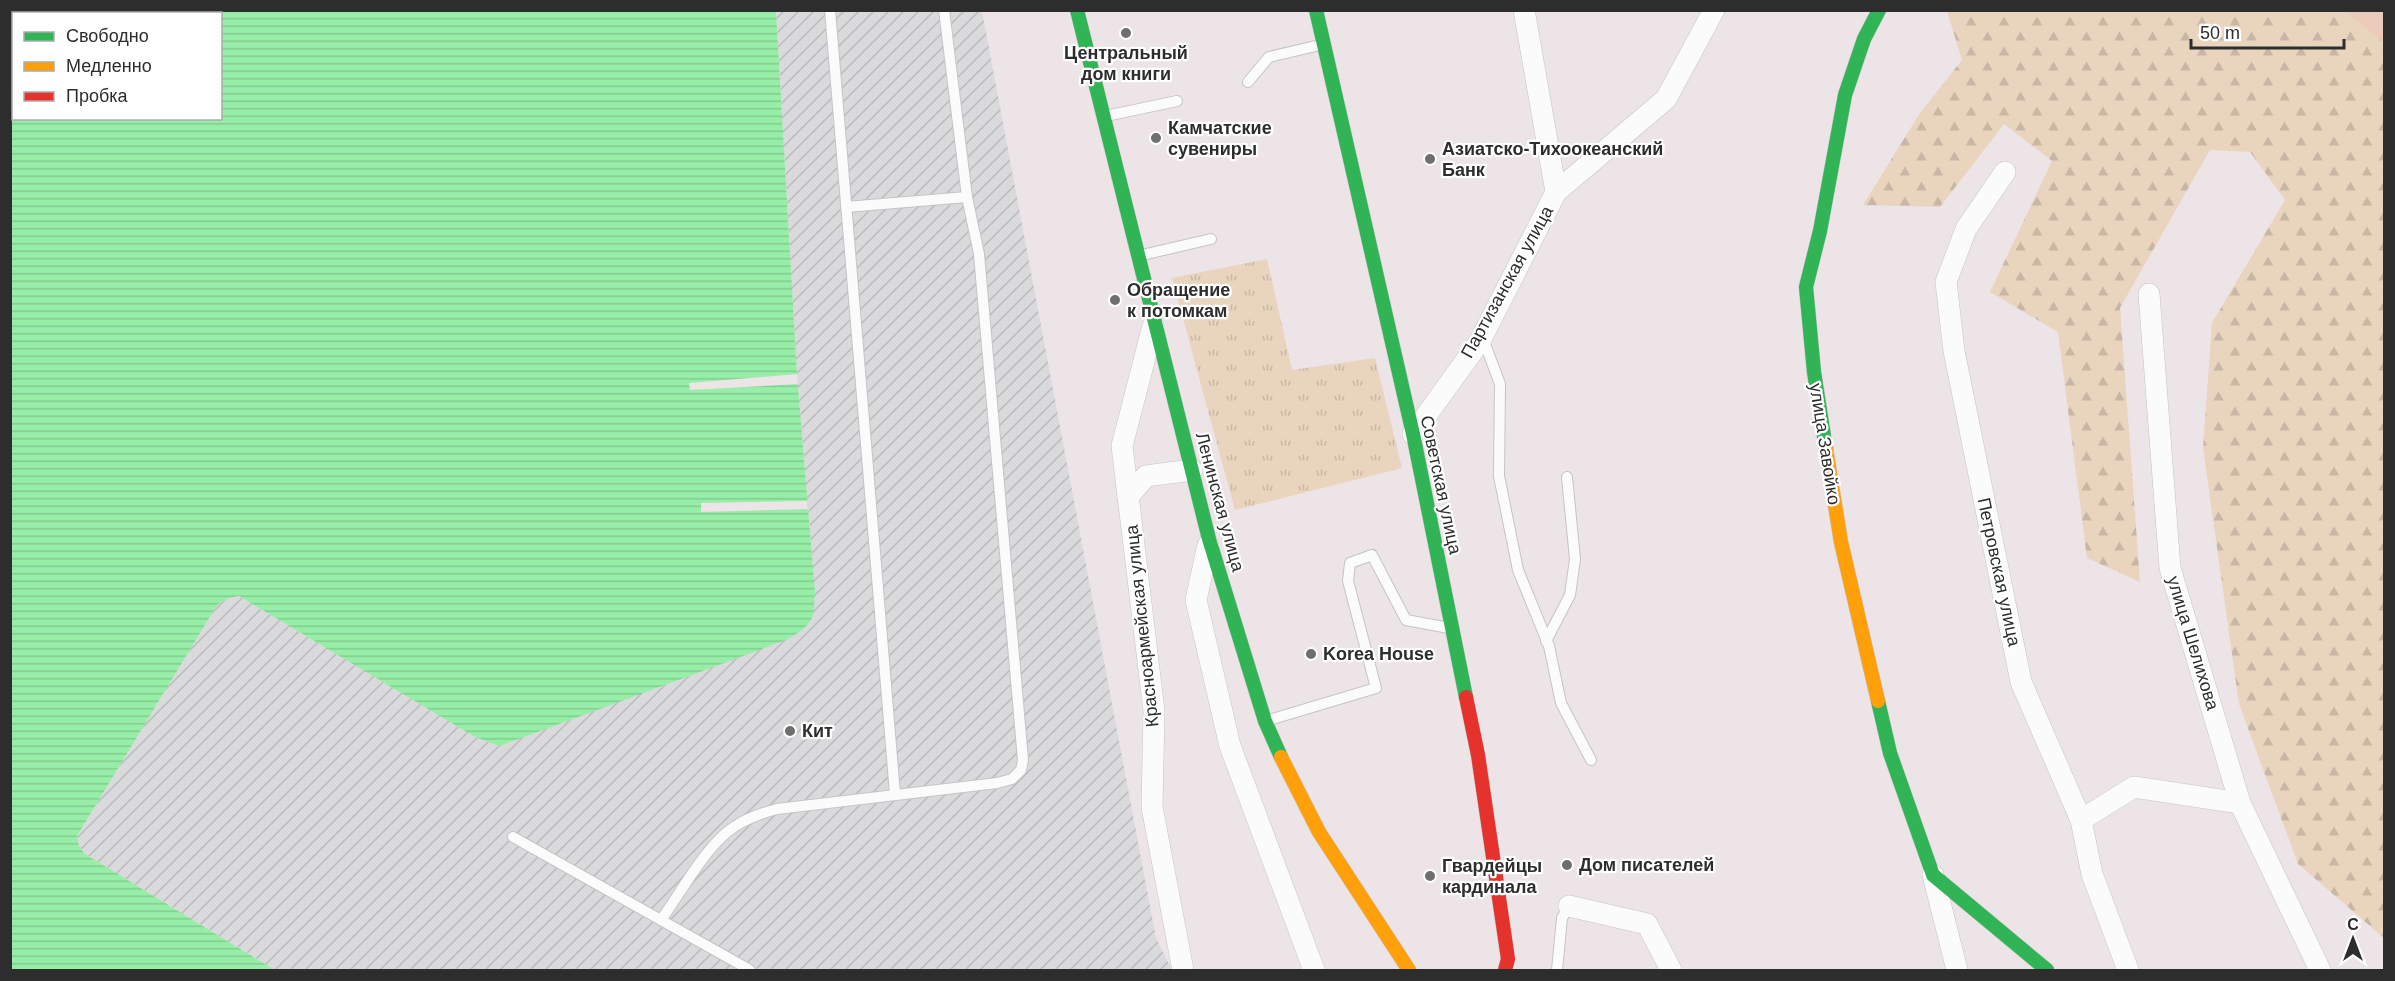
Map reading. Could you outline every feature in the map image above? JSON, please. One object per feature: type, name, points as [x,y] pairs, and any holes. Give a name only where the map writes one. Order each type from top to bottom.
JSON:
[{"type":"main road","name":"Ленинская улица","points":[[1077,10],[1209,538],[1265,721],[1290,777],[1319,831],[1409,970]]},
{"type":"main road","name":"Советская улица","points":[[1316,10],[1413,434],[1478,755],[1507,967]]},
{"type":"main road","name":"улица Завойко","points":[[1879,10],[1864,39],[1845,95],[1820,231],[1806,286],[1814,372],[1841,542],[1890,753],[1932,875]]},
{"type":"main road","points":[[1932,875],[2047,970]]},
{"type":"street","name":"Партизанская улица","points":[[1413,434],[1482,336],[1556,192],[1524,10]]},
{"type":"street","points":[[1556,192],[1666,99],[1714,10]]},
{"type":"street","name":"Петровская улица","points":[[2005,172],[1966,228],[1946,282],[1954,351],[2021,682],[2081,820],[2092,874],[2128,970]]},
{"type":"street","name":"улица Шелихова","points":[[2149,294],[2170,568],[2241,803],[2320,970]]},
{"type":"street","name":"Красноармейская улица","points":[[1155,319],[1122,446],[1154,711],[1152,807],[1183,970]]},
{"type":"street","points":[[1128,497],[1146,476],[1192,470]]},
{"type":"street","points":[[1209,538],[1196,600],[1230,746],[1314,970]]},
{"type":"street","points":[[2081,820],[2134,787],[2241,803]]},
{"type":"street","name":"улица Завойко","points":[[1932,875],[1957,970]]},
{"type":"street","points":[[1569,906],[1647,924],[1671,970]]},
{"type":"lane","points":[[830,10],[895,794]]},
{"type":"lane","points":[[661,921],[716,843],[733,827],[744,821],[777,809],[1002,782],[1016,776],[1022,770],[979,254],[968,197],[944,10]]},
{"type":"lane","points":[[1248,82],[1269,57],[1323,44]]},
{"type":"lane","points":[[1103,116],[1177,101]]},
{"type":"lane","points":[[846,207],[968,197]]},
{"type":"lane","points":[[1139,256],[1211,239]]},
{"type":"lane","points":[[1482,336],[1500,384],[1499,476],[1518,570],[1546,641],[1561,703],[1591,760]]},
{"type":"lane","points":[[1546,641],[1570,595],[1575,559],[1567,477]]},
{"type":"lane","points":[[1265,721],[1376,688],[1348,581],[1350,563],[1372,555],[1406,620],[1452,628]]},
{"type":"lane","points":[[513,837],[750,970]]},
{"type":"lane","points":[[1557,970],[1562,918],[1569,906]]},
{"type":"shaded area","points":[[776,11],[982,11],[1156,938],[1172,970],[275,970],[85,854],[79,846],[77,836],[217,605],[229,598],[239,596],[426,707],[500,746],[790,637],[815,592],[797,374]]},
{"type":"shaded area","points":[[776,11],[797,374],[815,592],[813,615],[809,623],[796,634],[779,643],[500,746],[475,737],[239,596],[229,598],[217,605],[77,836],[79,846],[85,854],[275,970],[11,970],[12,96],[12,120],[222,120],[222,12],[36,12]]},
{"type":"shaded area","points":[[2345,11],[2384,11],[2384,43]]},
{"type":"green space","points":[[1947,11],[2384,11],[2384,938],[2298,864],[2239,704],[2203,448],[2212,323],[2285,200],[2250,152],[2210,150],[2120,308],[2140,582],[2087,558],[2058,332],[1990,292],[2052,161],[2004,124],[1940,207],[1863,205],[1920,113],[1962,60]]},
{"type":"green space","points":[[1267,259],[1292,370],[1375,358],[1402,468],[1235,510],[1172,278]]},
{"type":"pier","points":[[797,374],[798,384],[690,390],[689,383]]},
{"type":"pier","points":[[807,501],[808,509],[701,512],[701,503]]},
{"type":"traffic: fast","points":[[1077,10],[1209,539],[1265,721],[1281,757]]},
{"type":"traffic: fast","points":[[1316,10],[1413,434],[1466,697]]},
{"type":"traffic: fast","points":[[1826,449],[1814,372],[1806,287],[1820,231],[1845,95],[1864,39],[1879,10]]},
{"type":"traffic: fast","points":[[1878,701],[1890,753],[1933,875],[2047,970]]},
{"type":"traffic: slow","points":[[1826,449],[1841,542],[1878,701]]},
{"type":"traffic: slow","points":[[1281,757],[1319,832],[1409,970]]},
{"type":"traffic: jam","points":[[1466,697],[1478,755],[1508,959],[1505,970]]},
{"type":"place","name":"Центральный дом книги","points":[[1126,33]]},
{"type":"place","name":"Камчатские сувениры","points":[[1156,138]]},
{"type":"place","name":"Азиатско-Тихоокеанский Банк","points":[[1430,159]]},
{"type":"place","name":"Обращение к потомкам","points":[[1115,300]]},
{"type":"place","name":"Korea House","points":[[1311,654]]},
{"type":"place","name":"Кит","points":[[790,731]]},
{"type":"place","name":"Дом писателей","points":[[1567,865]]},
{"type":"place","name":"Гвардейцы кардинала","points":[[1430,876]]}]
